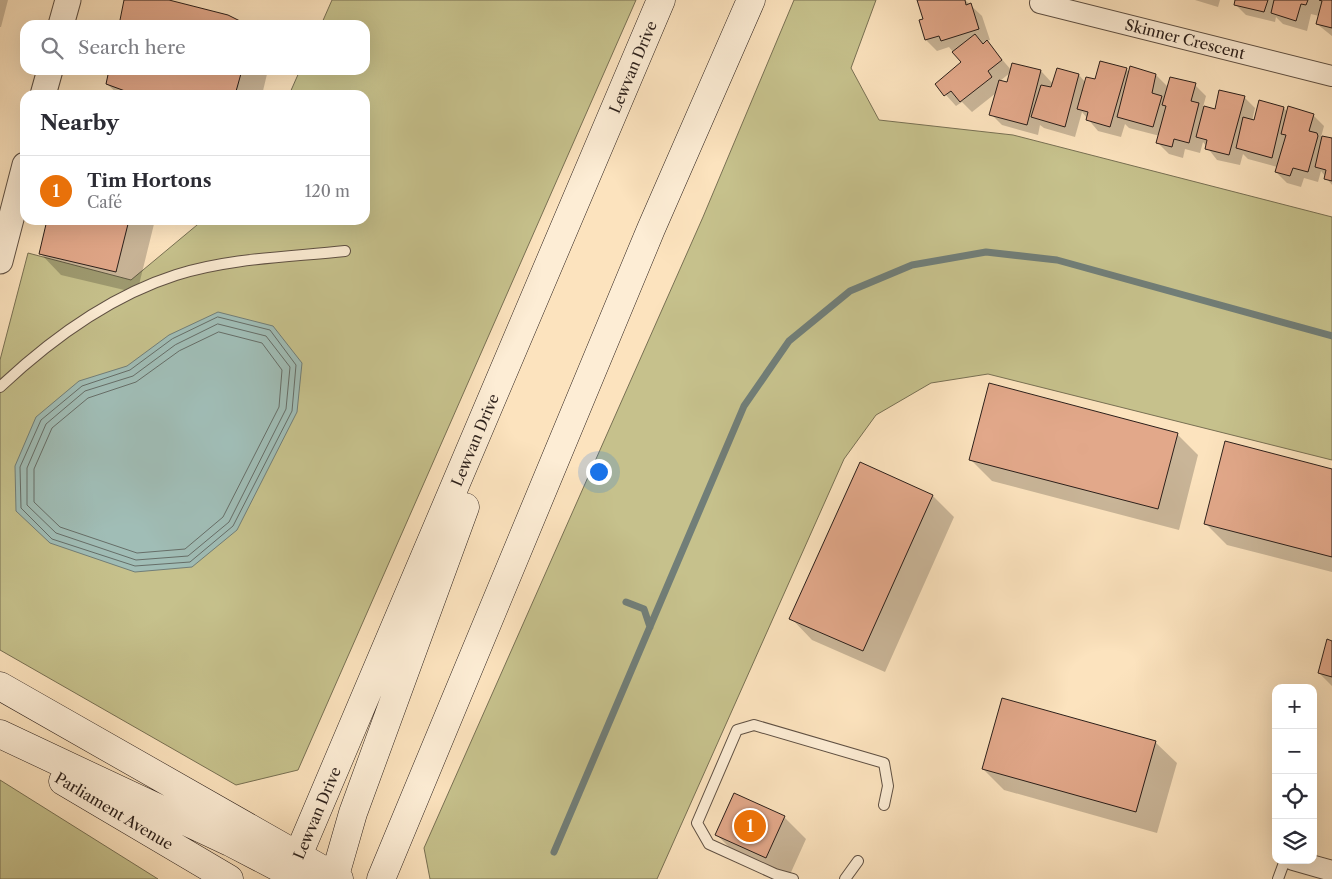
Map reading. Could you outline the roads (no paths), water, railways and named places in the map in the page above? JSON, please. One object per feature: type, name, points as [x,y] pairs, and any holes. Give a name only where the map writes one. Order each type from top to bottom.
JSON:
[{"type":"main road","name":"Lewvan Drive","points":[[296,874],[568,218],[661,0]]},
{"type":"main road","points":[[381,879],[651,229],[751,0]]},
{"type":"main road","points":[[0,734],[296,874],[336,878],[353,813],[407,670],[568,218]]},
{"type":"main road","points":[[0,686],[222,811],[296,874]]},
{"type":"main road","points":[[0,703],[87,752],[148,771]]},
{"type":"main road","name":"Parliament Avenue","points":[[0,742],[228,879]]},
{"type":"street","points":[[62,20],[68,0]]},
{"type":"street","name":"Skinner Crescent","points":[[1041,0],[1040,3],[1332,76]]},
{"type":"street","points":[[44,90],[49,75]]},
{"type":"street","points":[[0,261],[20,184]]},
{"type":"street","points":[[1307,864],[1332,871]]},
{"type":"lane","points":[[0,387],[72,328],[131,293],[176,275],[228,264],[345,251]]},
{"type":"lane","points":[[793,879],[775,874],[709,844],[697,823],[737,730],[754,725],[884,763],[888,786],[884,805]]},
{"type":"lane","points":[[846,879],[858,861]]},
{"type":"lane","points":[[1278,879],[1284,864]]},
{"type":"water","points":[[218,312],[273,326],[302,363],[297,412],[237,530],[192,567],[135,572],[50,543],[16,511],[15,466],[36,417],[79,381],[127,366],[169,335]]},
{"type":"waterway","points":[[554,852],[744,406],[789,341],[850,291],[912,265],[986,252],[1057,260],[1332,336]]},
{"type":"waterway","points":[[626,602],[644,609],[650,627]]},
{"type":"place","name":"Tim Hortons","points":[[750,826]]}]
